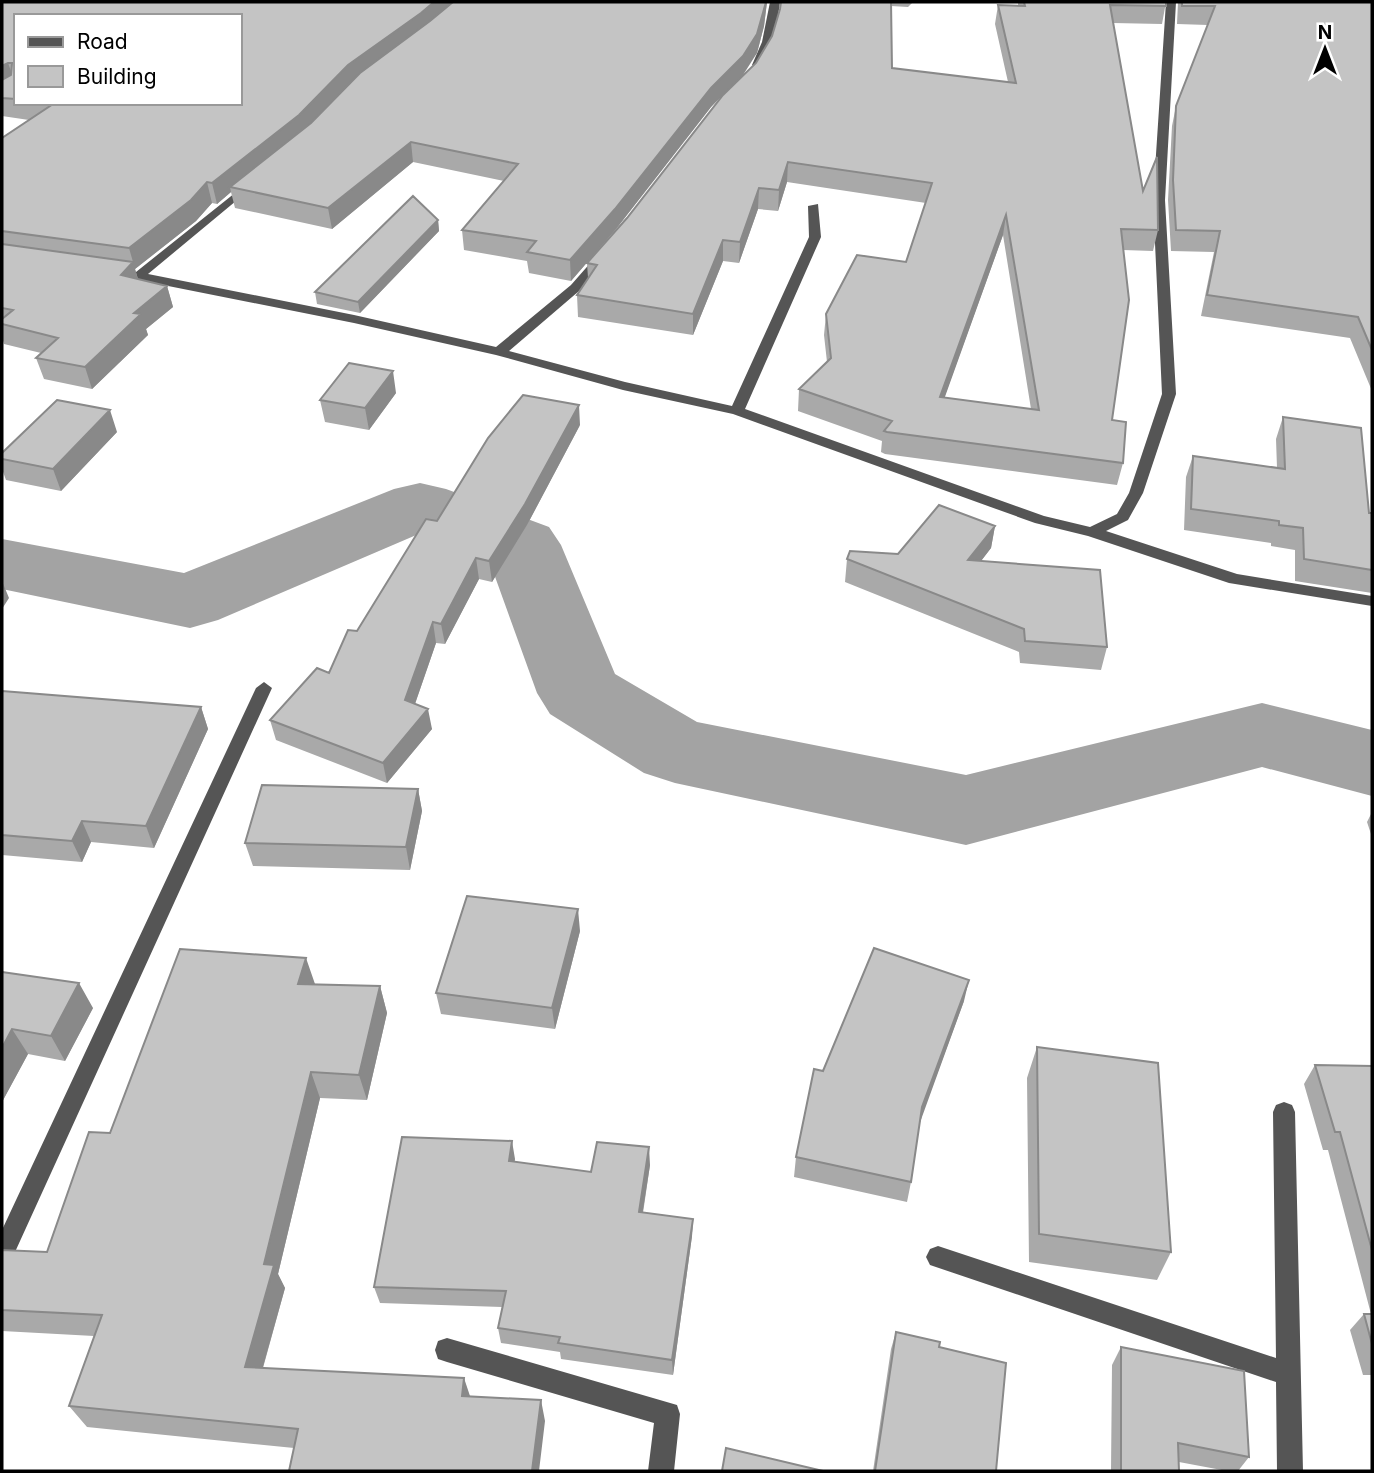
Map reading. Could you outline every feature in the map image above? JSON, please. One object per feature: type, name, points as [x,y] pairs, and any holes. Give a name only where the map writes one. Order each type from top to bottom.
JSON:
[{"type":"street","points":[[749,79],[764,54],[772,27],[775,2]]},
{"type":"street","points":[[1092,532],[1123,517],[1136,493],[1169,394],[1159,200],[1171,2]]},
{"type":"street","points":[[140,275],[256,180]]},
{"type":"street","points":[[737,411],[815,237],[814,206]]},
{"type":"street","points":[[499,352],[575,288],[614,243]]},
{"type":"street","points":[[94,268],[354,319],[737,411],[1040,520],[1092,532],[1236,579],[1372,601]]},
{"type":"street","points":[[2,1255],[264,688]]},
{"type":"street","points":[[1284,1112],[1290,1471]]},
{"type":"street","points":[[938,1257],[1288,1374]]},
{"type":"street","points":[[447,1350],[668,1413],[661,1471]]},
{"type":"building","points":[[2,2],[434,2],[348,65],[299,115],[212,183],[207,182],[191,200],[129,248],[2,231],[2,138],[52,105],[242,105],[242,14],[14,14],[14,99],[2,98],[2,80],[11,75],[12,63],[2,66]]},
{"type":"building","points":[[453,2],[766,2],[757,34],[743,56],[711,88],[615,209],[570,260],[527,252],[536,241],[462,230],[518,164],[411,142],[328,208],[230,187],[311,123],[360,73]]},
{"type":"building","points":[[781,2],[891,2],[892,68],[1016,83],[998,5],[1025,6],[1024,2],[1166,2],[1166,6],[1110,5],[1143,191],[1157,157],[1158,230],[1121,229],[1129,300],[1112,420],[1126,422],[1123,463],[887,432],[884,431],[892,421],[799,389],[831,358],[826,314],[857,255],[906,262],[932,183],[788,162],[779,190],[759,188],[740,242],[723,240],[693,314],[577,295],[597,265],[587,263],[627,218],[723,95],[756,63],[772,36]],"holes":[[[1006,215],[1039,410],[940,397]]]},
{"type":"building","points":[[1182,2],[1372,2],[1372,350],[1358,317],[1207,295],[1220,231],[1176,230],[1173,180],[1176,106],[1215,6],[1182,6]]},
{"type":"building","points":[[413,196],[438,220],[358,302],[315,292]]},
{"type":"building","points":[[2,244],[133,262],[121,275],[167,286],[134,313],[141,314],[85,367],[36,358],[58,338],[2,324],[2,319],[13,310],[2,308]]},
{"type":"building","points":[[349,363],[393,371],[365,408],[320,400]]},
{"type":"building","points":[[523,395],[579,405],[525,504],[489,561],[476,558],[441,624],[433,622],[405,700],[428,709],[383,763],[270,720],[317,668],[329,673],[348,630],[357,631],[426,519],[437,521],[488,438]]},
{"type":"building","points":[[57,400],[110,410],[53,469],[2,459],[2,453]]},
{"type":"building","points":[[1283,417],[1361,428],[1369,513],[1372,513],[1372,570],[1304,559],[1303,528],[1279,525],[1279,521],[1191,509],[1193,456],[1285,469]]},
{"type":"building","points":[[939,505],[995,526],[968,560],[1100,570],[1107,647],[1025,641],[1024,629],[847,559],[850,551],[898,554]]},
{"type":"building","points":[[2,691],[201,707],[146,826],[82,821],[72,841],[2,835]]},
{"type":"building","points":[[262,785],[418,789],[406,847],[245,843]]},
{"type":"building","points":[[467,896],[578,909],[552,1008],[436,993]]},
{"type":"building","points":[[874,948],[969,980],[922,1107],[911,1182],[796,1157],[814,1069],[823,1071]]},
{"type":"building","points":[[180,949],[306,958],[298,984],[380,986],[359,1075],[311,1072],[264,1264],[274,1265],[245,1367],[464,1378],[462,1396],[541,1400],[532,1471],[289,1471],[298,1429],[69,1406],[102,1315],[2,1310],[2,1250],[47,1252],[89,1132],[110,1133]]},
{"type":"building","points":[[2,972],[79,983],[51,1036],[12,1029],[2,1048]]},
{"type":"building","points":[[1037,1047],[1158,1063],[1171,1252],[1039,1234]]},
{"type":"building","points":[[1315,1065],[1372,1066],[1372,1250],[1340,1132],[1335,1132]]},
{"type":"building","points":[[402,1137],[512,1141],[509,1161],[591,1172],[597,1142],[649,1147],[639,1212],[693,1219],[672,1360],[558,1343],[560,1337],[498,1328],[506,1291],[374,1287]]},
{"type":"building","points":[[1364,1314],[1372,1314],[1372,1344]]},
{"type":"building","points":[[896,1332],[940,1342],[939,1347],[1006,1363],[996,1471],[875,1471]]},
{"type":"building","points":[[1121,1347],[1244,1371],[1249,1457],[1178,1443],[1179,1471],[1121,1471]]},
{"type":"building","points":[[726,1448],[823,1471],[722,1471]]},
{"type":"waterway","points":[[2,564],[190,601],[420,506],[522,545],[580,693],[675,750],[966,810],[1262,735],[1372,763]]}]
